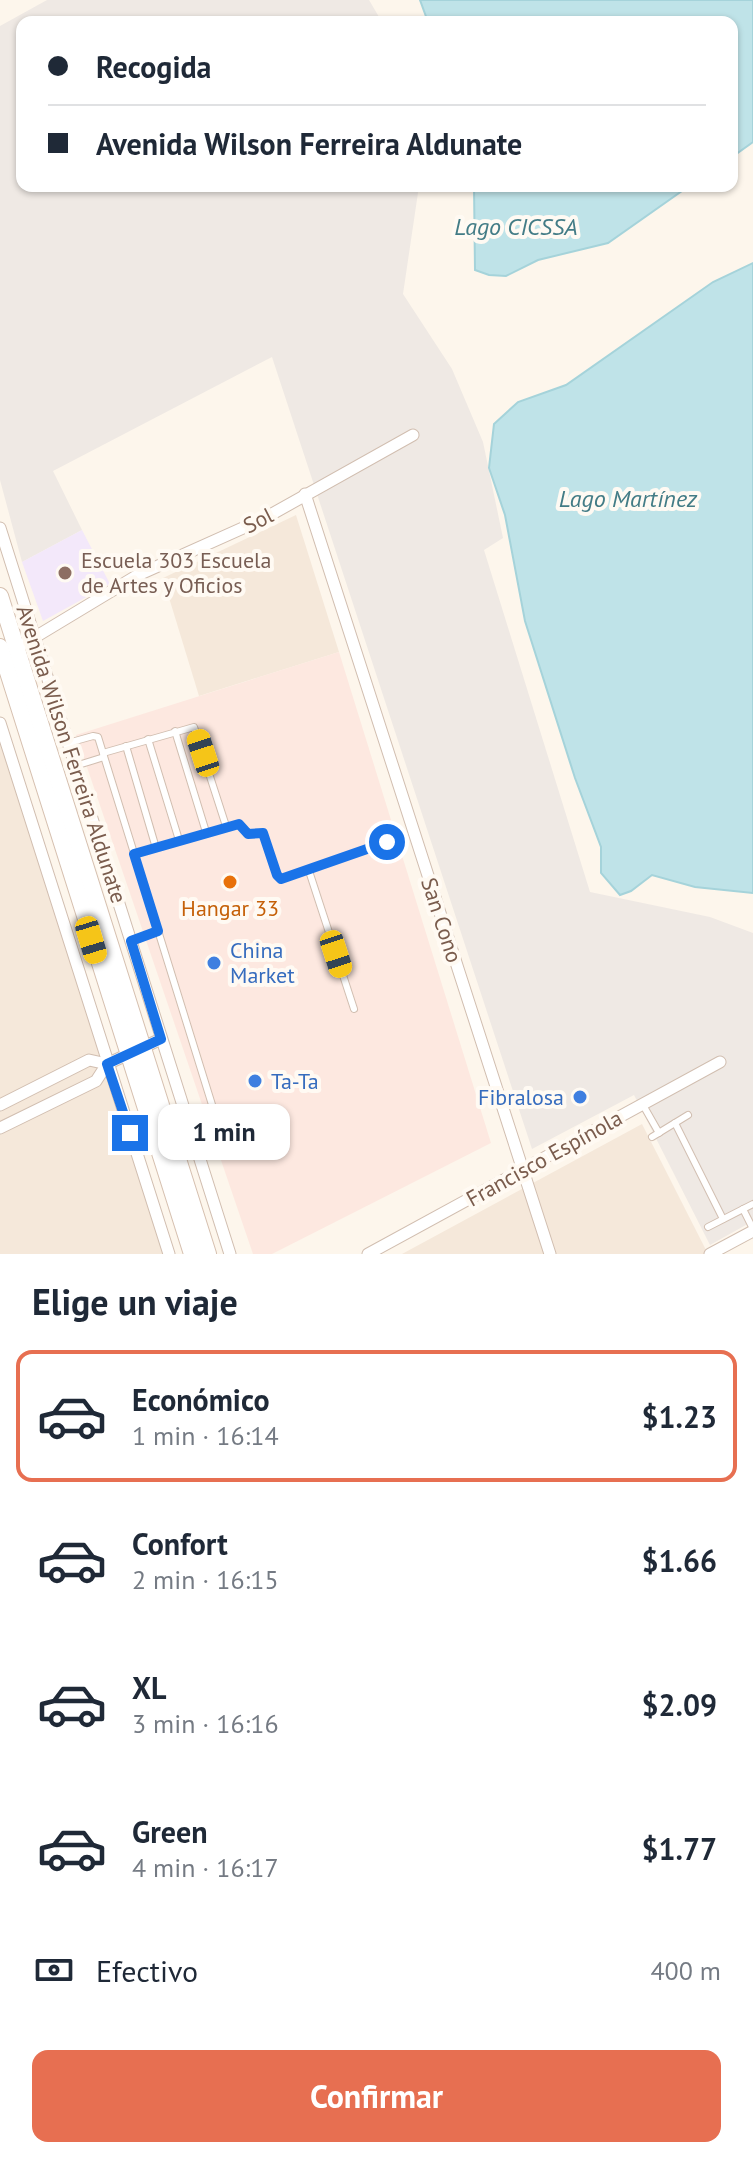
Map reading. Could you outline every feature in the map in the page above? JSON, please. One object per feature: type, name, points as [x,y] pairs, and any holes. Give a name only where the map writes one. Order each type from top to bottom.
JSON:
[{"type":"main road","name":"Avenida Wilson Ferreira Aldunate","points":[[0,596],[8,648],[135,1052],[192,1254]]},
{"type":"main road","name":"Avenida Wilson Ferreira Aldunate","points":[[135,1052],[208,1254]]},
{"type":"street","name":"Sol","points":[[8,648],[35,639],[138,575],[263,519],[413,435]]},
{"type":"street","name":"San Cono","points":[[305,494],[550,1254]]},
{"type":"street","name":"Avenida Wilson Ferreira Aldunate","points":[[0,528],[5,562],[35,639],[230,1254]]},
{"type":"street","points":[[0,723],[2,741],[169,1254]]},
{"type":"street","points":[[0,1128],[96,1081],[107,1064],[161,1039]]},
{"type":"street","points":[[0,1105],[89,1060],[107,1064]]},
{"type":"street","name":"Francisco Espínola","points":[[368,1254],[720,1062]]},
{"type":"street","points":[[710,1254],[753,1230]]},
{"type":"lane","points":[[75,766],[126,746],[194,727],[226,826]]},
{"type":"lane","points":[[175,731],[206,832]]},
{"type":"lane","points":[[68,743],[96,735],[104,755],[222,1137]]},
{"type":"lane","points":[[148,739],[179,840]]},
{"type":"lane","points":[[126,746],[156,848]]},
{"type":"lane","points":[[134,854],[239,824],[248,834],[263,833],[281,879],[387,842]]},
{"type":"lane","points":[[309,871],[354,1009]]},
{"type":"lane","points":[[131,941],[158,931]]},
{"type":"lane","points":[[643,1104],[656,1135],[688,1115]]},
{"type":"lane","points":[[675,1123],[723,1219]]},
{"type":"lane","points":[[708,1227],[753,1204]]},
{"type":"lane","points":[[743,1209],[753,1230]]},
{"type":"shaded area","points":[[47,0],[369,0],[378,16],[18,16]]},
{"type":"shaded area","points":[[16,17],[16,192],[418,192],[403,294],[452,369],[483,442],[503,538],[484,550],[590,892],[710,917],[753,933],[753,1221],[710,1245],[634,1095],[532,1149],[272,357],[53,471],[82,530],[22,562],[0,480],[0,26]]},
{"type":"shaded area","points":[[296,515],[339,652],[199,696],[163,578]]},
{"type":"shaded area","name":"Escuela 303 Escuela de Artes y Oficios","points":[[82,530],[110,584],[43,621],[22,562]]},
{"type":"shaded area","points":[[339,652],[491,1143],[272,1254],[253,1254],[76,735]]},
{"type":"shaded area","points":[[0,737],[164,1254],[0,1254]]},
{"type":"shaded area","points":[[642,1124],[708,1254],[402,1254]]},
{"type":"water","points":[[420,0],[753,0],[753,142],[738,153],[738,16],[426,16]]},
{"type":"water","name":"Lago CICSSA","points":[[474,192],[680,192],[608,243],[538,260],[506,276],[475,270]]},
{"type":"water","name":"Lago Martínez","points":[[753,263],[753,893],[695,887],[652,875],[631,891],[620,895],[601,873],[601,847],[575,778],[525,621],[505,515],[489,468],[494,424],[518,402],[566,385],[713,282]]},
{"type":"place","name":"Escuela 303 Escuela de Artes y Oficios","points":[[65,573]]},
{"type":"place","name":"Hangar 33","points":[[230,882]]},
{"type":"place","name":"China Market","points":[[214,963]]},
{"type":"place","name":"Ta-Ta","points":[[255,1081]]},
{"type":"place","name":"Fibralosa","points":[[580,1097]]},
{"type":"route","points":[[130,1133],[107,1064],[161,1039],[131,941],[158,931],[134,854],[234,823],[243,825],[248,834],[263,833],[281,879],[387,842]]}]
